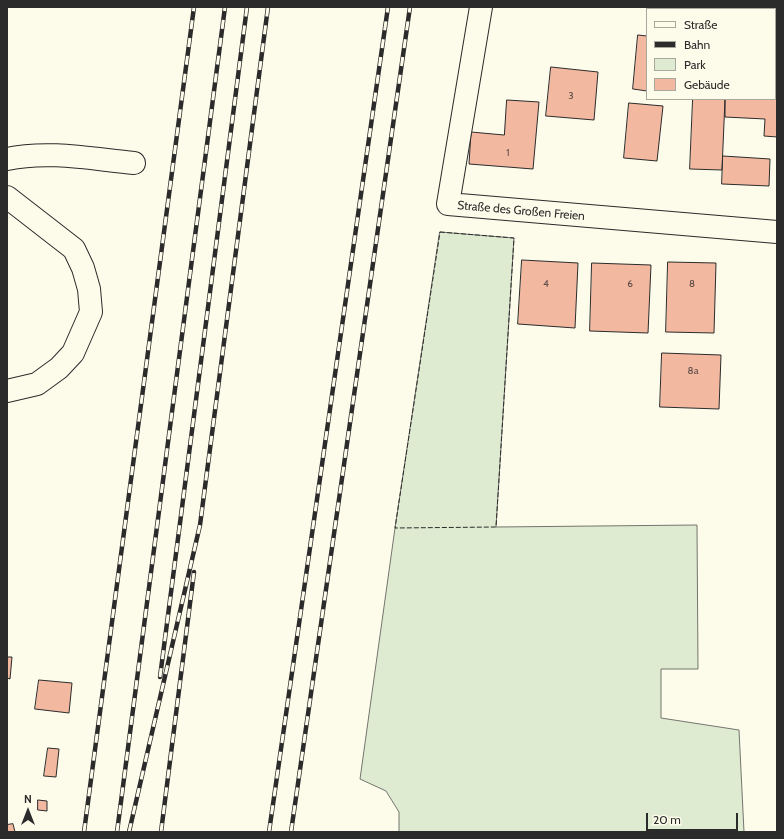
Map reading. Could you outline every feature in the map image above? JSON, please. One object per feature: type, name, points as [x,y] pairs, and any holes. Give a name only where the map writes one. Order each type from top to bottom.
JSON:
[{"type":"street","name":"Straße des Großen Freien","points":[[479,15],[448,204],[777,232]]},
{"type":"street","points":[[7,159],[18,156],[54,155],[134,163]]},
{"type":"street","points":[[7,197],[74,249],[83,268],[89,289],[91,312],[73,353],[59,368],[37,384],[7,391]]},
{"type":"green space","points":[[440,232],[514,238],[496,527],[697,525],[698,669],[661,669],[661,718],[739,730],[744,832],[399,832],[399,812],[386,791],[360,779],[395,528]]},
{"type":"building","points":[[638,35],[646,36],[646,91],[633,89]]},
{"type":"building","points":[[551,67],[598,72],[594,120],[546,116]]},
{"type":"building","points":[[777,70],[777,137],[764,136],[765,119],[725,117],[725,100],[776,100]]},
{"type":"building","points":[[507,100],[539,102],[533,169],[469,164],[471,132],[504,135]]},
{"type":"building","points":[[693,100],[725,100],[722,170],[690,169]]},
{"type":"building","points":[[629,103],[663,106],[657,161],[624,158]]},
{"type":"building","points":[[723,156],[770,159],[769,186],[722,184]]},
{"type":"building","points":[[522,260],[578,263],[575,328],[518,324]]},
{"type":"building","points":[[668,262],[716,263],[714,333],[666,332]]},
{"type":"building","points":[[592,263],[651,265],[648,333],[590,331]]},
{"type":"building","points":[[662,353],[721,355],[719,409],[660,407]]},
{"type":"building","points":[[7,657],[12,657],[10,679],[7,678]]},
{"type":"building","points":[[39,680],[72,683],[69,713],[35,709]]},
{"type":"building","points":[[48,748],[59,749],[56,777],[44,776]]},
{"type":"building","points":[[38,800],[47,801],[47,811],[38,810]]},
{"type":"building","points":[[13,824],[15,832],[7,832],[7,825]]},
{"type":"railway","points":[[84,832],[194,7]]},
{"type":"railway","points":[[117,832],[225,7]]},
{"type":"railway","points":[[160,677],[247,7]]},
{"type":"railway","points":[[129,832],[200,525],[268,7]]},
{"type":"railway","points":[[269,832],[388,7]]},
{"type":"railway","points":[[291,832],[410,7]]},
{"type":"railway","points":[[161,832],[194,572]]},
{"type":"fence","points":[[440,232],[514,238],[496,527],[395,528],[440,232]]}]
